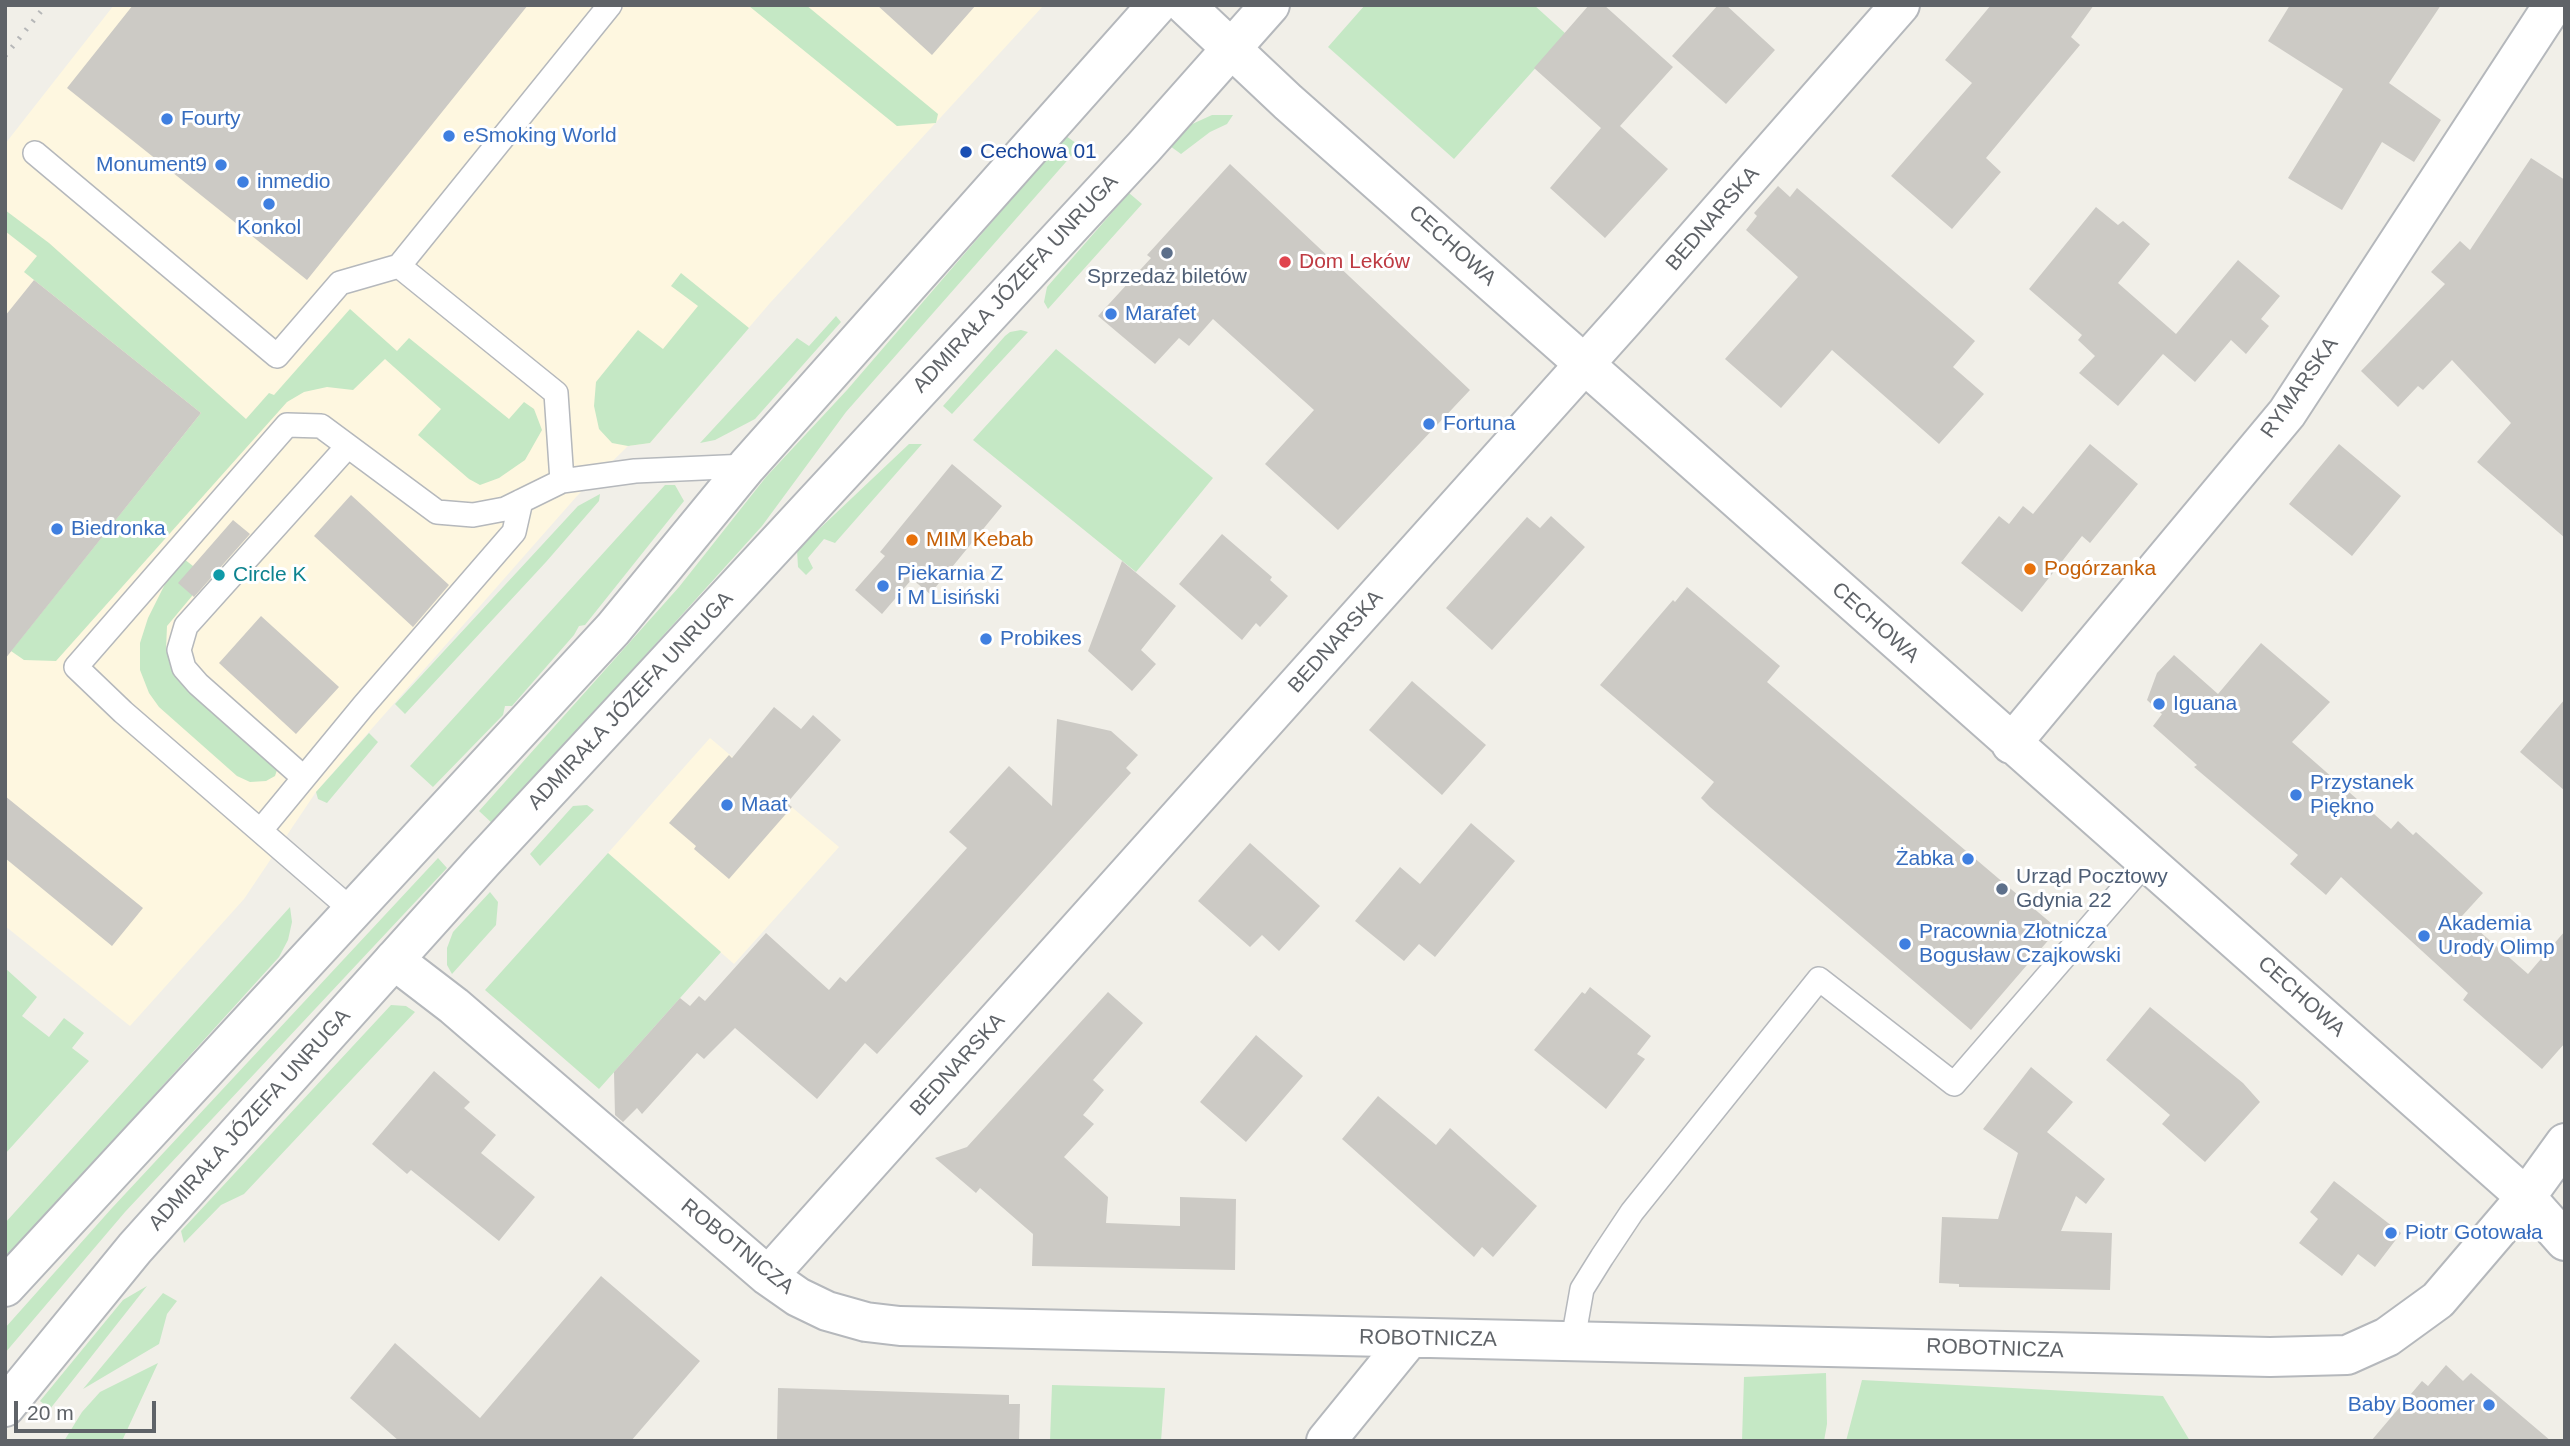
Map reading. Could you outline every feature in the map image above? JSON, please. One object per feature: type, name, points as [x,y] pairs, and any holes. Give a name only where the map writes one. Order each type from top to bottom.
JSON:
[{"type":"street","points":[[5,1287],[354,912],[446,806],[613,629],[747,466],[1157,5]]},
{"type":"street","name":"CECHOWA","points":[[1185,5],[1288,102],[2526,1197],[2565,1241]]},
{"type":"street","name":"ADMIRAŁA JÓZEFA UNRUGA","points":[[5,1407],[135,1248],[394,960],[1270,5]]},
{"type":"street","name":"BEDNARSKA","points":[[768,1276],[1584,364],[1900,5]]},
{"type":"street","name":"RYMARSKA","points":[[2011,744],[2287,413],[2553,5]]},
{"type":"street","name":"ROBOTNICZA","points":[[394,960],[454,1006],[768,1276],[798,1297],[827,1311],[866,1322],[889,1325],[982,1330],[1573,1340],[2270,1357],[2347,1355],[2387,1336],[2438,1300],[2526,1197],[2565,1143]]},
{"type":"street","points":[[1326,1441],[1409,1339]]},
{"type":"lane","points":[[35,153],[277,356],[340,283],[399,266],[610,5]]},
{"type":"lane","points":[[399,266],[556,393],[562,481]]},
{"type":"lane","points":[[354,912],[76,667],[287,425],[321,426],[437,512],[473,515],[505,509],[562,481],[635,471],[747,466]]},
{"type":"lane","points":[[303,777],[198,684],[184,668],[179,650],[186,626],[347,447]]},
{"type":"lane","points":[[261,830],[303,777],[514,532],[521,501]]},
{"type":"lane","points":[[1573,1340],[1582,1289],[1632,1212],[1819,979],[1954,1084],[2148,860]]},
{"type":"shaded area","points":[[114,5],[1044,5],[770,303],[650,443],[628,446],[577,496],[316,792],[244,899],[130,1026],[5,926],[5,144]]},
{"type":"shaded area","points":[[710,738],[839,847],[734,964],[608,853]]},
{"type":"green space","points":[[806,5],[938,114],[936,123],[897,126],[749,6]]},
{"type":"green space","points":[[1365,5],[1534,5],[1566,34],[1454,159],[1328,47]]},
{"type":"green space","points":[[1212,115],[1233,115],[1227,124],[1210,132],[1181,154],[1170,146],[1190,125]]},
{"type":"green space","points":[[1066,136],[1080,146],[846,412],[762,526],[493,824],[479,811],[679,587],[766,477],[847,390]]},
{"type":"green space","points":[[1129,193],[1142,204],[1048,309],[1044,302],[1047,287]]},
{"type":"green space","points":[[5,210],[49,243],[246,419],[269,393],[274,395],[350,309],[397,351],[409,338],[509,419],[524,402],[534,409],[542,430],[525,460],[499,478],[480,485],[469,479],[418,435],[441,409],[385,359],[353,390],[327,387],[304,392],[287,402],[56,661],[24,660],[11,651],[201,413],[24,272],[37,256],[5,231]]},
{"type":"green space","points":[[681,273],[749,328],[650,443],[628,446],[612,443],[599,429],[594,406],[596,382],[638,330],[663,349],[698,306],[671,286]]},
{"type":"green space","points":[[836,316],[841,322],[755,419],[715,440],[700,443],[797,338],[809,346]]},
{"type":"green space","points":[[1021,330],[1028,332],[952,414],[943,406],[1005,336]]},
{"type":"green space","points":[[1056,349],[1213,478],[1136,572],[973,440]]},
{"type":"green space","points":[[909,444],[922,444],[835,543],[824,539],[808,558],[813,568],[806,575],[798,567],[797,550]]},
{"type":"green space","points":[[665,485],[675,485],[684,501],[585,625],[579,626],[512,706],[505,706],[503,715],[433,787],[410,766]]},
{"type":"green space","points":[[600,494],[599,501],[546,562],[405,714],[395,704],[578,506]]},
{"type":"green space","points":[[184,559],[193,566],[192,596],[167,626],[166,650],[174,669],[271,761],[277,770],[275,776],[266,781],[250,782],[237,776],[159,707],[149,693],[140,670],[140,643],[148,618],[165,584]]},
{"type":"green space","points":[[369,733],[378,742],[327,803],[318,799],[316,792]]},
{"type":"green space","points":[[587,805],[594,810],[540,866],[530,854],[573,806]]},
{"type":"green space","points":[[608,853],[721,952],[599,1089],[485,990]]},
{"type":"green space","points":[[438,858],[447,868],[125,1212],[5,1353],[5,1328],[112,1208]]},
{"type":"green space","points":[[490,892],[498,902],[496,925],[452,974],[447,965],[447,948],[453,932]]},
{"type":"green space","points":[[290,907],[292,922],[288,940],[279,957],[68,1190],[8,1254],[5,1253],[5,1223]]},
{"type":"green space","points":[[5,968],[37,997],[22,1016],[49,1037],[64,1018],[84,1033],[72,1048],[89,1061],[5,1154]]},
{"type":"green space","points":[[391,1005],[406,1006],[415,1012],[244,1194],[221,1205],[184,1243],[181,1231]]},
{"type":"green space","points":[[147,1286],[50,1409],[40,1401],[123,1300]]},
{"type":"green space","points":[[163,1293],[177,1301],[167,1314],[159,1344],[83,1389]]},
{"type":"green space","points":[[158,1363],[122,1441],[64,1441],[82,1412],[100,1392]]},
{"type":"green space","points":[[1826,1373],[1827,1424],[1824,1441],[1742,1441],[1744,1377]]},
{"type":"green space","points":[[1862,1380],[2163,1396],[2190,1441],[1846,1441]]},
{"type":"green space","points":[[1052,1385],[1165,1388],[1161,1441],[1050,1441]]},
{"type":"building","points":[[133,5],[528,5],[307,280],[67,88]]},
{"type":"building","points":[[877,5],[976,5],[932,55]]},
{"type":"building","points":[[1589,5],[1604,5],[1673,67],[1620,126],[1668,169],[1605,238],[1550,188],[1601,128],[1534,68]]},
{"type":"building","points":[[1718,5],[1726,5],[1775,50],[1726,104],[1672,56]]},
{"type":"building","points":[[1991,5],[2094,5],[2071,37],[2080,45],[1986,158],[2001,172],[1952,229],[1891,176],[1972,83],[1945,60]]},
{"type":"building","points":[[2290,5],[2441,5],[2389,83],[2441,120],[2414,162],[2382,142],[2342,210],[2288,178],[2343,89],[2268,41]]},
{"type":"building","points":[[2531,158],[2565,180],[2565,538],[2477,462],[2511,423],[2452,360],[2423,390],[2418,386],[2398,407],[2361,371],[2445,284],[2431,272],[2460,241],[2470,250]]},
{"type":"building","points":[[1230,164],[1470,390],[1338,530],[1265,464],[1314,410],[1213,319],[1189,346],[1179,338],[1155,364],[1098,316],[1151,258],[1147,255]]},
{"type":"building","points":[[1778,186],[1790,197],[1797,188],[1975,341],[1953,367],[1984,394],[1939,444],[1832,350],[1781,408],[1725,359],[1798,277],[1746,230],[1757,216],[1754,213]]},
{"type":"building","points":[[2096,207],[2118,225],[2123,221],[2150,244],[2118,283],[2176,334],[2238,260],[2280,296],[2261,319],[2269,326],[2246,354],[2231,340],[2195,382],[2163,354],[2118,406],[2079,373],[2095,356],[2078,340],[2082,335],[2029,289]]},
{"type":"building","name":"Biedronka","points":[[34,280],[201,413],[5,659],[5,316]]},
{"type":"building","points":[[2090,444],[2138,484],[2090,543],[2082,536],[2022,612],[1961,563],[1999,516],[2009,524],[2023,506],[2033,514]]},
{"type":"building","points":[[2339,444],[2401,496],[2352,556],[2289,504]]},
{"type":"building","points":[[952,464],[1002,506],[930,594],[912,579],[882,614],[855,590],[885,556],[880,552]]},
{"type":"building","points":[[351,495],[449,585],[413,627],[314,536]]},
{"type":"building","points":[[1551,516],[1585,547],[1492,650],[1446,608],[1527,517],[1540,528]]},
{"type":"building","points":[[233,520],[250,534],[194,597],[178,583]]},
{"type":"building","points":[[1222,534],[1272,577],[1270,580],[1288,596],[1260,627],[1256,623],[1242,640],[1179,584]]},
{"type":"building","points":[[1122,561],[1176,606],[1141,650],[1156,664],[1132,691],[1088,651]]},
{"type":"building","points":[[1687,587],[1780,666],[1767,682],[2058,929],[1971,1030],[1710,807],[1701,798],[1714,782],[1600,685]]},
{"type":"building","name":"Circle K","points":[[261,616],[339,687],[296,734],[219,663]]},
{"type":"building","points":[[2261,643],[2330,702],[2292,742],[2391,829],[2398,821],[2413,835],[2416,832],[2483,893],[2462,916],[2528,974],[2565,931],[2565,1043],[2542,1069],[2463,1000],[2468,993],[2341,877],[2326,895],[2290,864],[2298,855],[2194,767],[2197,765],[2153,726],[2162,714],[2147,700],[2157,673],[2174,655],[2218,694]]},
{"type":"building","points":[[1412,681],[1486,745],[1442,795],[1369,730]]},
{"type":"building","points":[[2565,699],[2565,791],[2520,752]]},
{"type":"building","points":[[774,707],[801,729],[813,715],[841,740],[787,803],[792,807],[729,879],[669,823],[729,755],[732,758]]},
{"type":"building","points":[[1057,719],[1111,731],[1138,755],[1126,768],[1131,773],[877,1054],[865,1043],[817,1099],[735,1028],[704,1059],[697,1053],[642,1114],[637,1108],[623,1122],[615,1115],[614,1072],[680,998],[690,1006],[699,996],[705,1001],[766,933],[829,990],[840,977],[846,982],[967,848],[949,832],[1009,766],[1052,806]]},
{"type":"building","points":[[5,796],[143,908],[112,946],[5,858]]},
{"type":"building","points":[[1471,823],[1515,861],[1435,957],[1419,944],[1404,961],[1355,921],[1400,867],[1420,884]]},
{"type":"building","points":[[1250,843],[1320,906],[1279,951],[1262,935],[1250,947],[1198,901]]},
{"type":"building","points":[[1590,987],[1651,1036],[1637,1054],[1645,1059],[1606,1109],[1534,1050],[1582,992],[1585,994]]},
{"type":"building","points":[[1108,992],[1143,1023],[1093,1080],[1104,1090],[1083,1115],[1094,1124],[1064,1157],[1108,1197],[1106,1223],[1180,1226],[1180,1197],[1236,1199],[1235,1270],[1032,1266],[1033,1234],[980,1188],[976,1193],[935,1158],[967,1147]]},
{"type":"building","points":[[2150,1007],[2243,1083],[2260,1102],[2205,1162],[2162,1124],[2170,1115],[2106,1060]]},
{"type":"building","points":[[1256,1035],[1303,1076],[1246,1142],[1200,1102]]},
{"type":"building","points":[[2031,1067],[2073,1102],[2047,1132],[2105,1179],[2086,1204],[2076,1196],[2061,1231],[2112,1233],[2110,1290],[1959,1287],[1959,1284],[1939,1283],[1942,1217],[1998,1219],[2018,1153],[1983,1129]]},
{"type":"building","points":[[434,1071],[470,1102],[464,1108],[496,1135],[481,1153],[535,1197],[499,1241],[411,1170],[407,1174],[372,1144]]},
{"type":"building","points":[[1378,1096],[1436,1145],[1450,1128],[1537,1206],[1493,1257],[1482,1247],[1474,1257],[1342,1139]]},
{"type":"building","points":[[2334,1181],[2401,1233],[2375,1267],[2358,1254],[2342,1276],[2299,1243],[2318,1219],[2310,1212]]},
{"type":"building","points":[[601,1276],[700,1361],[631,1441],[399,1441],[350,1398],[395,1343],[480,1418]]},
{"type":"building","points":[[2446,1365],[2463,1381],[2471,1373],[2551,1441],[2371,1441],[2422,1381],[2428,1386]]},
{"type":"building","points":[[778,1388],[1009,1395],[1009,1404],[1020,1404],[1019,1441],[777,1441]]},
{"type":"railway","points":[[5,56],[46,5]]},
{"type":"place","name":"Fourty","points":[[167,119]]},
{"type":"place","name":"eSmoking World","points":[[449,136]]},
{"type":"place","name":"Cechowa 01","points":[[966,152]]},
{"type":"place","name":"Monument9","points":[[221,165]]},
{"type":"place","name":"inmedio","points":[[243,182]]},
{"type":"place","name":"Konkol","points":[[269,204]]},
{"type":"place","name":"Sprzedaż biletów","points":[[1167,253]]},
{"type":"place","name":"Dom Leków","points":[[1285,262]]},
{"type":"place","name":"Marafet","points":[[1111,314]]},
{"type":"place","name":"Fortuna","points":[[1429,424]]},
{"type":"place","name":"Biedronka","points":[[57,529]]},
{"type":"place","name":"MIM Kebab","points":[[912,540]]},
{"type":"place","name":"Pogórzanka","points":[[2030,569]]},
{"type":"place","name":"Circle K","points":[[219,575]]},
{"type":"place","name":"Piekarnia Z i M Lisiński","points":[[883,586]]},
{"type":"place","name":"Probikes","points":[[986,639]]},
{"type":"place","name":"Iguana","points":[[2159,704]]},
{"type":"place","name":"Przystanek Piękno","points":[[2296,795]]},
{"type":"place","name":"Maat","points":[[727,805]]},
{"type":"place","name":"Żabka","points":[[1968,859]]},
{"type":"place","name":"Urząd Pocztowy Gdynia 22","points":[[2002,889]]},
{"type":"place","name":"Akademia Urody Olimp","points":[[2424,936]]},
{"type":"place","name":"Pracownia Złotnicza Bogusław Czajkowski","points":[[1905,944]]},
{"type":"place","name":"Piotr Gotowała","points":[[2391,1233]]},
{"type":"place","name":"Baby Boomer","points":[[2489,1405]]}]
